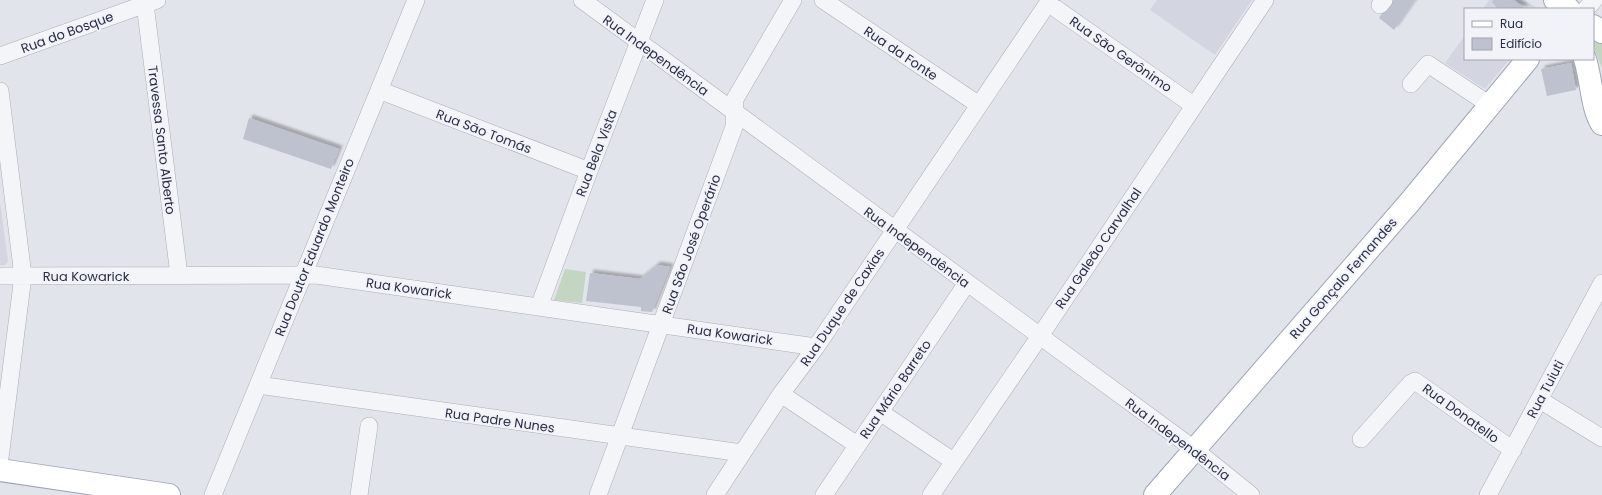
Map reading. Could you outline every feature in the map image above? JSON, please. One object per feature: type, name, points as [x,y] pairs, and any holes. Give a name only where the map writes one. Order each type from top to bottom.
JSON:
[{"type":"main road","points":[[1555,0],[1567,8]]},
{"type":"main road","name":"Rua Gonçalo Fernandes","points":[[1155,495],[1409,203],[1527,60]]},
{"type":"main road","points":[[1585,60],[1601,125]]},
{"type":"main road","points":[[1594,98],[1596,89],[1602,77]]},
{"type":"main road","points":[[0,470],[169,495]]},
{"type":"street","name":"Rua Doutor Eduardo Monteiro","points":[[213,495],[416,0]]},
{"type":"street","name":"Rua Independência","points":[[582,0],[1194,449],[1251,495]]},
{"type":"street","name":"Rua Bela Vista","points":[[540,307],[589,171],[655,0]]},
{"type":"street","name":"Rua São José Operário","points":[[598,495],[734,127],[735,99],[793,0]]},
{"type":"street","name":"Rua da Fonte","points":[[823,0],[979,105]]},
{"type":"street","name":"Rua Galeão Carvalhal","points":[[931,495],[1040,336],[1265,0]]},
{"type":"street","points":[[1587,8],[1594,0]]},
{"type":"street","name":"Rua Duque de Caxias","points":[[714,495],[781,394],[816,347],[1049,1]]},
{"type":"street","name":"Rua São Gerônimo","points":[[1049,1],[1194,105]]},
{"type":"street","name":"Rua do Bosque","points":[[0,56],[151,2]]},
{"type":"street","name":"Travessa Santo Alberto","points":[[151,2],[179,275]]},
{"type":"street","points":[[1411,84],[1428,64],[1490,106]]},
{"type":"street","name":"Rua São Tomás","points":[[379,90],[589,171]]},
{"type":"street","points":[[0,91],[23,276],[0,458]]},
{"type":"street","name":"Rua Kowarick","points":[[0,276],[326,276],[816,347]]},
{"type":"street","name":"Rua Mário Barreto","points":[[824,495],[967,283]]},
{"type":"street","name":"Rua Tuiuti","points":[[1488,495],[1602,283]]},
{"type":"street","name":"Rua Donatello","points":[[1361,439],[1411,383],[1415,381],[1513,450]]},
{"type":"street","name":"Rua Padre Nunes","points":[[258,385],[742,453]]},
{"type":"street","points":[[781,394],[857,445]]},
{"type":"street","points":[[1540,400],[1602,438]]},
{"type":"street","points":[[880,412],[953,461]]},
{"type":"street","points":[[359,495],[369,426]]},
{"type":"shaded area","points":[[1157,0],[1252,0],[1215,55],[1150,10]]},
{"type":"shaded area","points":[[1489,0],[1525,0],[1537,8],[1484,8]]},
{"type":"shaded area","points":[[1464,36],[1464,60],[1509,60],[1485,89],[1445,63]]},
{"type":"shaded area","points":[[0,202],[8,261],[5,265],[0,265]]},
{"type":"green space","points":[[1594,35],[1602,40],[1602,68],[1594,48]]},
{"type":"green space","points":[[565,269],[586,272],[582,303],[554,300]]},
{"type":"building","points":[[1391,0],[1415,0],[1394,30],[1379,18]]},
{"type":"building","points":[[1493,0],[1514,0],[1525,8],[1497,8],[1492,2]]},
{"type":"building","points":[[1571,63],[1576,90],[1547,96],[1541,69]]},
{"type":"building","points":[[249,118],[339,149],[331,169],[243,139]]},
{"type":"building","points":[[657,265],[670,267],[652,312],[641,311],[641,307],[586,301],[590,273],[640,279]]}]
